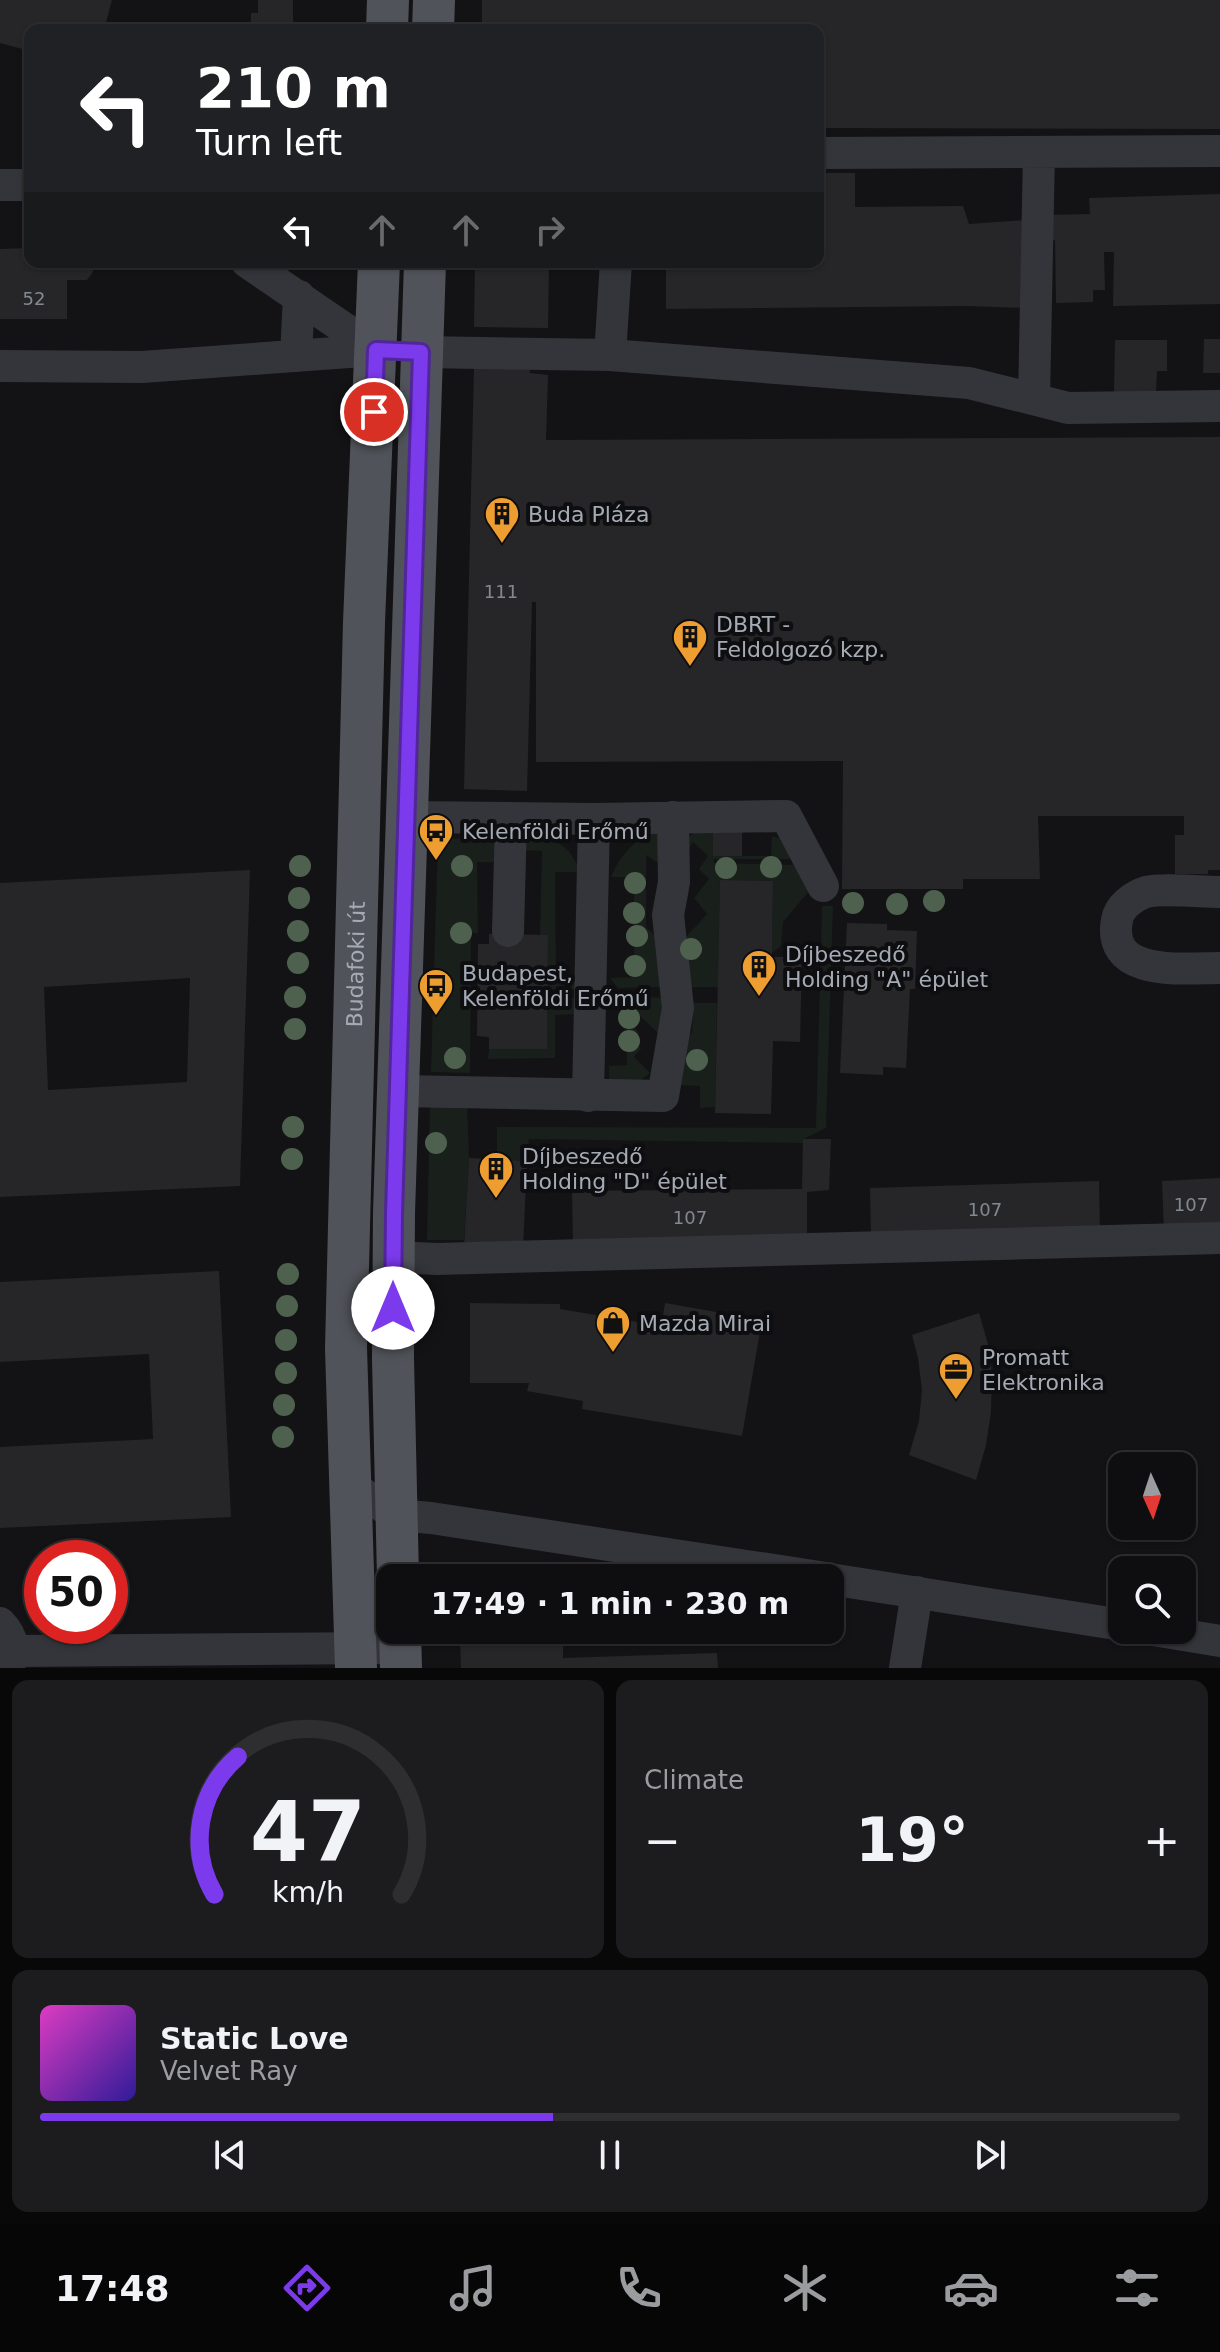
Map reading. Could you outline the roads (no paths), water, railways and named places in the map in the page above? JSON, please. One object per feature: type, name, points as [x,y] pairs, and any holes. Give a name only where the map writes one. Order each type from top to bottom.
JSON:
[{"type":"main road","points":[[387,24],[388,0]]},
{"type":"main road","points":[[433,24],[434,0]]},
{"type":"main road","name":"Budafoki út","points":[[356,1658],[346,1348],[364,622],[379,268]]},
{"type":"main road","name":"Budafoki út","points":[[398,1564],[393,1257],[425,268]]},
{"type":"main road","points":[[376,350],[421,352]]},
{"type":"street","points":[[824,153],[1220,151]]},
{"type":"street","points":[[1034,399],[1039,152]]},
{"type":"street","points":[[0,185],[24,185]]},
{"type":"street","points":[[256,268],[376,350]]},
{"type":"street","points":[[610,355],[616,268]]},
{"type":"street","points":[[296,356],[299,296]]},
{"type":"street","points":[[0,366],[142,367],[376,350]]},
{"type":"street","points":[[421,352],[610,355],[969,383],[1068,408],[1220,406]]},
{"type":"street","points":[[406,817],[594,819],[786,816],[823,886]]},
{"type":"street","points":[[398,1091],[663,1096],[678,1008],[668,915],[674,882],[673,817]]},
{"type":"street","points":[[508,931],[511,819]]},
{"type":"street","points":[[588,1096],[594,819]]},
{"type":"street","points":[[1220,892],[1147,892],[1126,902],[1117,918],[1116,939],[1127,958],[1155,968],[1220,968]]},
{"type":"street","points":[[393,1257],[437,1259],[1220,1238]]},
{"type":"street","points":[[351,1486],[396,1515],[735,1564]]},
{"type":"street","points":[[844,1581],[1108,1623]]},
{"type":"street","points":[[905,1668],[917,1592]]},
{"type":"street","points":[[7,1647],[356,1658],[400,1649]]},
{"type":"place","name":"Buda Pláza","points":[[502,545]]},
{"type":"place","name":"DBRT - Feldolgozó kzp.","points":[[690,668]]},
{"type":"place","name":"Kelenföldi Erőmű","points":[[436,862]]},
{"type":"place","name":"Díjbeszedő Holding \"A\" épület","points":[[759,998]]},
{"type":"place","name":"Budapest, Kelenföldi Erőmű","points":[[436,1017]]},
{"type":"place","name":"Díjbeszedő Holding \"D\" épület","points":[[496,1200]]},
{"type":"place","name":"Mazda Mirai","points":[[613,1354]]},
{"type":"place","name":"Promatt Elektronika","points":[[956,1401]]}]
